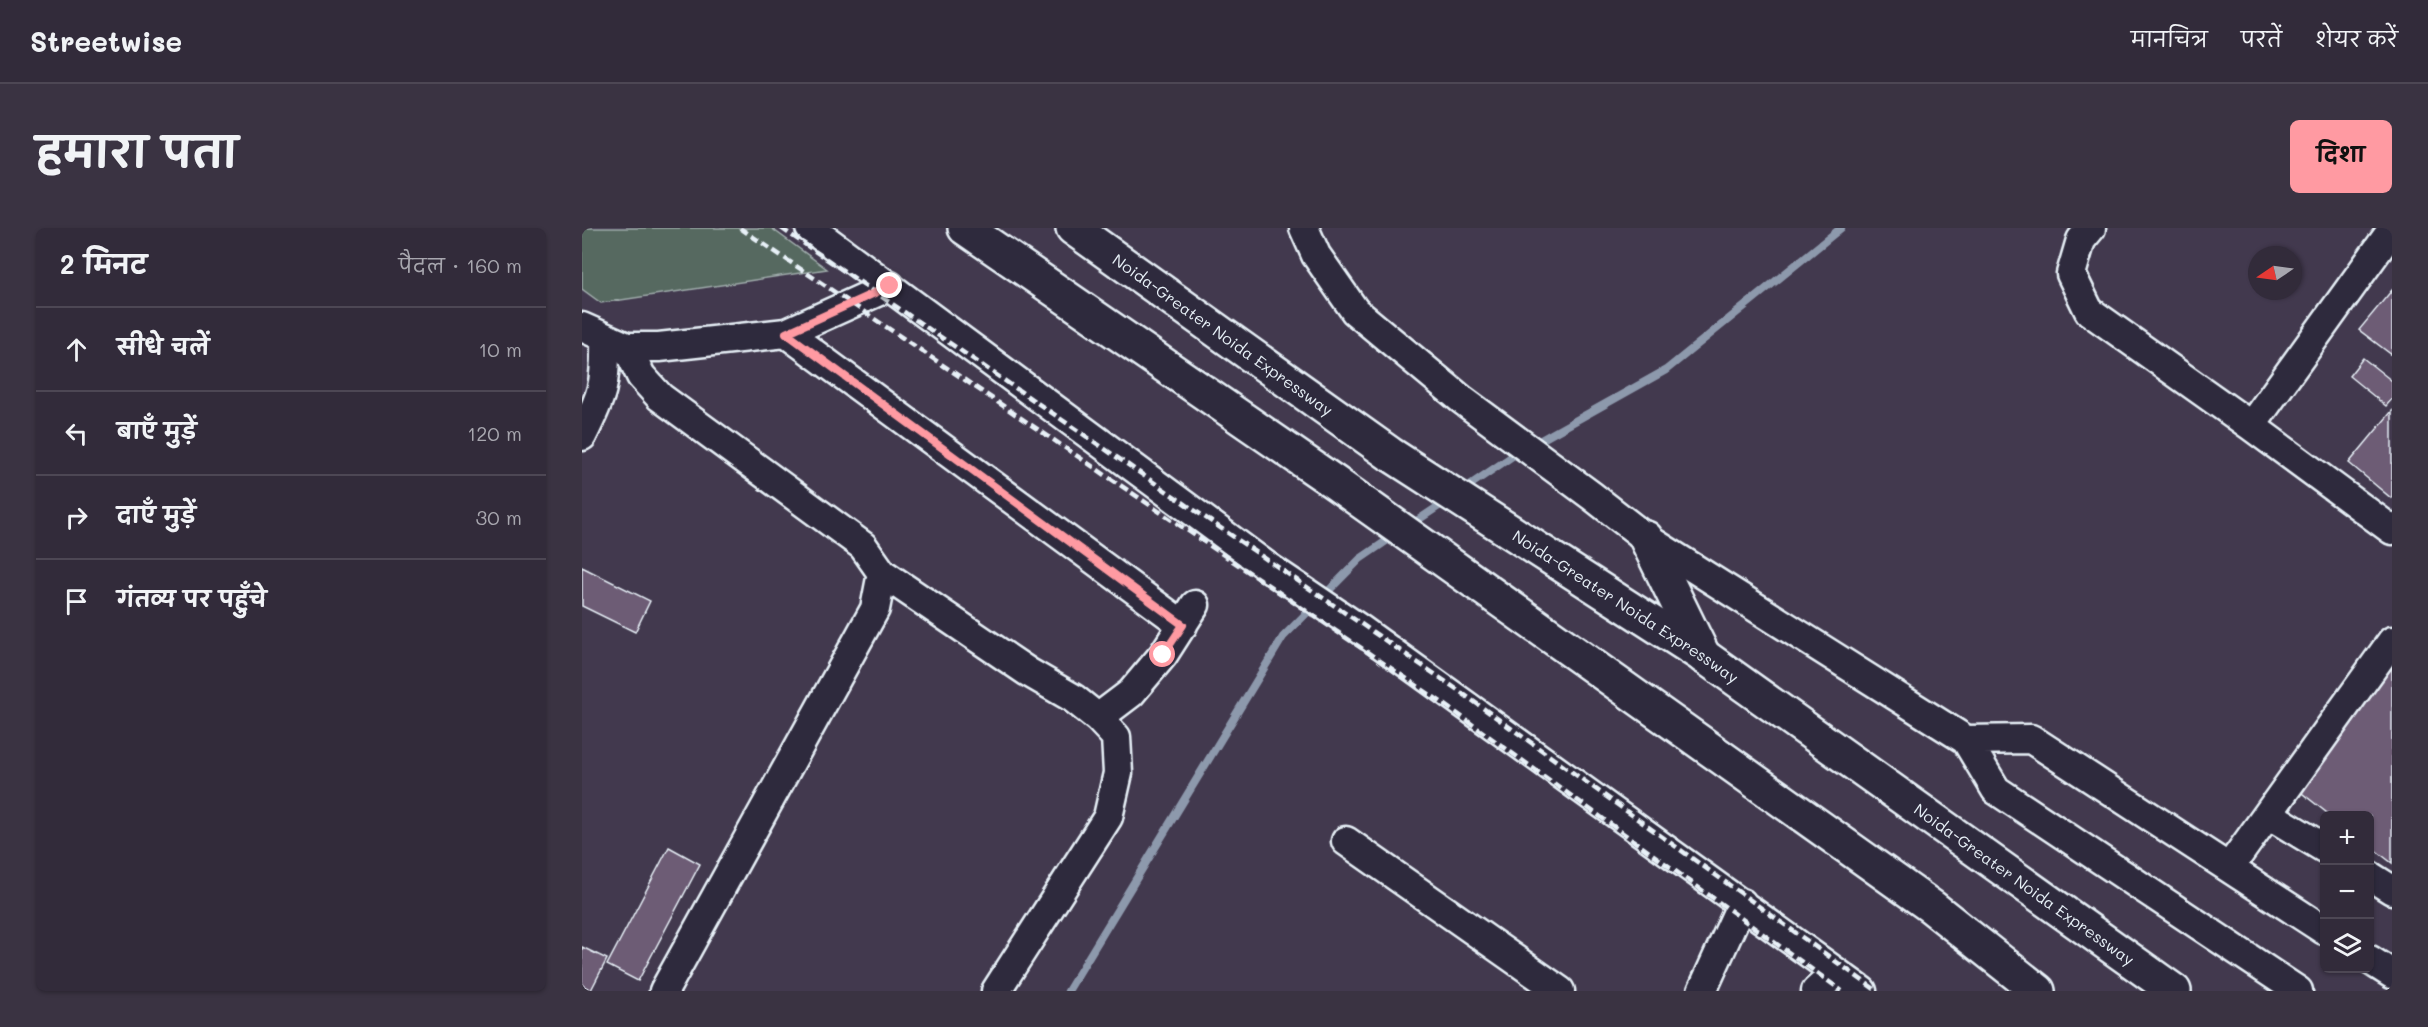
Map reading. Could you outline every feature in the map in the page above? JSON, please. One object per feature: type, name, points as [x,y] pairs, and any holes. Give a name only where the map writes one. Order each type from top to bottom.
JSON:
[{"type":"highway","points":[[965,228],[1334,482],[1932,907],[2038,991]]},
{"type":"highway","name":"Noida-Greater Noida Expressway","points":[[1073,228],[1390,454],[1704,657],[2174,991]]},
{"type":"highway","points":[[1646,538],[1704,657]]},
{"type":"street","points":[[810,228],[1268,567],[1360,629],[1742,903],[1826,982],[1862,991]]},
{"type":"street","points":[[1304,228],[1316,255],[1354,311],[1461,399],[1592,495],[1646,538],[1966,740],[1996,790],[2298,991]]},
{"type":"street","points":[[2091,228],[2081,240],[2072,274],[2089,311],[2392,530]]},
{"type":"street","points":[[2251,426],[2392,230]]},
{"type":"street","points":[[598,338],[660,347],[786,333],[890,286]]},
{"type":"street","points":[[786,333],[1189,615],[1163,655],[1131,693],[1098,718]]},
{"type":"street","points":[[582,436],[601,398],[606,375],[598,338]]},
{"type":"street","points":[[598,338],[641,376],[660,397],[862,546],[882,573],[1028,672],[1073,698],[1098,718],[1116,737],[1118,773],[1108,817],[996,991]]},
{"type":"street","points":[[664,991],[875,609],[882,573]]},
{"type":"street","points":[[2229,868],[2392,641]]},
{"type":"street","points":[[1966,740],[2031,739],[2320,927]]},
{"type":"street","points":[[2268,814],[2320,845]]},
{"type":"street","points":[[1346,841],[1560,991]]},
{"type":"street","points":[[2374,879],[2392,890]]},
{"type":"street","points":[[1702,991],[1742,903]]},
{"type":"street","points":[[2374,963],[2392,974]]},
{"type":"green space","points":[[582,228],[771,228],[827,269],[601,303],[582,289]]},
{"type":"building","points":[[2392,290],[2392,355],[2359,330]]},
{"type":"building","points":[[2363,358],[2392,381],[2392,399],[2386,406],[2349,376]]},
{"type":"building","points":[[2392,411],[2392,496],[2391,498],[2349,463]]},
{"type":"building","points":[[582,567],[650,601],[635,632],[582,606]]},
{"type":"building","points":[[2392,657],[2392,863],[2374,849],[2374,811],[2325,811],[2293,786]]},
{"type":"building","points":[[669,847],[700,864],[638,981],[607,965]]},
{"type":"building","points":[[582,947],[607,959],[591,990],[582,985]]},
{"type":"waterway","points":[[1461,491],[1514,455],[1666,370],[1841,228]]},
{"type":"waterway","points":[[1409,526],[1448,500]]},
{"type":"waterway","points":[[1068,991],[1283,637],[1360,559],[1395,535]]},
{"type":"railway","points":[[740,228],[1444,704],[1842,991]]},
{"type":"railway","points":[[781,228],[1455,688],[1877,991]]},
{"type":"route","points":[[890,286],[786,333],[1183,625],[1163,655]]}]
